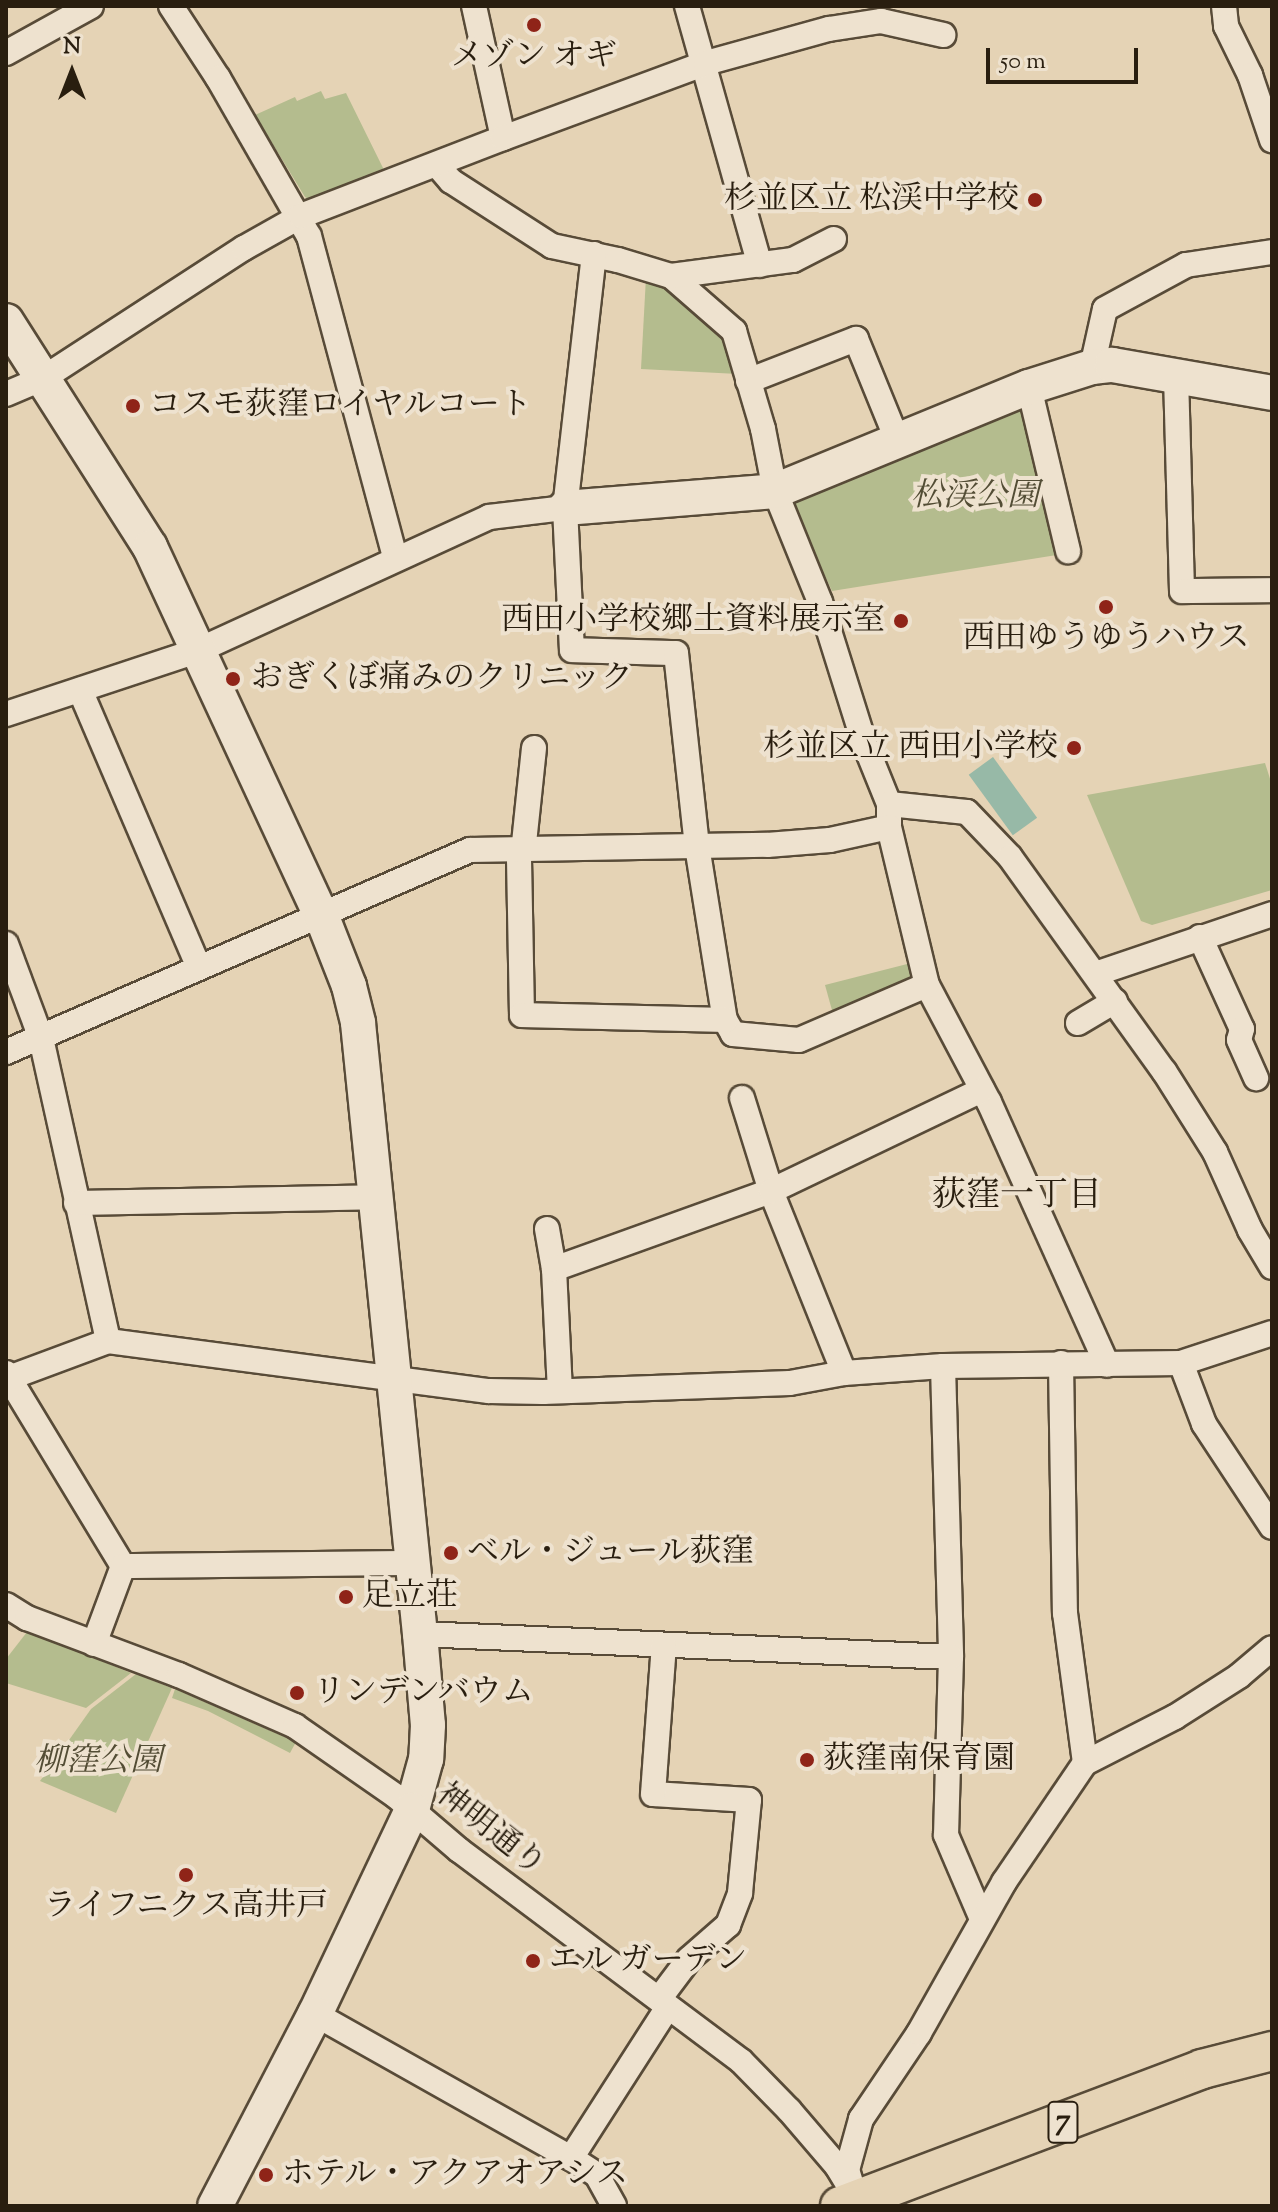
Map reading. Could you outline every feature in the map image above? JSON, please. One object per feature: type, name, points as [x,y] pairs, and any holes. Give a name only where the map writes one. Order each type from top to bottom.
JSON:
[{"type":"main road","name":"7","points":[[854,2204],[1202,2069],[1272,2051]]},
{"type":"street","points":[[6,53],[91,6]]},
{"type":"street","points":[[171,6],[301,216],[309,236],[395,558]]},
{"type":"street","points":[[474,6],[503,138]]},
{"type":"street","points":[[687,6],[706,63],[760,265]]},
{"type":"street","points":[[1224,6],[1226,26],[1250,75],[1272,140]]},
{"type":"street","points":[[6,394],[42,379],[244,248],[301,216],[503,138],[706,63],[829,29],[881,21],[943,35]]},
{"type":"street","points":[[437,165],[451,181],[542,241],[671,276],[793,260],[834,239]]},
{"type":"street","points":[[1092,367],[1105,309],[1186,265],[1272,252]]},
{"type":"street","points":[[594,254],[565,508],[572,650],[676,653],[697,846],[725,1020],[733,1034],[799,1040],[927,985]]},
{"type":"street","points":[[671,276],[734,331],[763,429],[775,491],[820,602],[889,815],[927,985],[982,1090],[1107,1365]]},
{"type":"street","points":[[6,321],[150,547],[322,917],[349,986],[358,1023],[420,1634],[428,1725],[426,1759],[412,1810],[315,2014],[215,2206]]},
{"type":"street","points":[[748,381],[856,339],[898,442]]},
{"type":"street","points":[[6,714],[199,650],[489,517],[775,491],[1029,387],[1092,367],[1112,365],[1272,393]]},
{"type":"street","points":[[1176,376],[1182,591],[1272,590]]},
{"type":"street","points":[[1029,387],[1068,551]]},
{"type":"street","points":[[80,690],[199,968]]},
{"type":"street","points":[[534,748],[519,859],[522,1015],[725,1020]]},
{"type":"street","points":[[6,1052],[470,850],[830,840],[889,815],[967,812],[1010,857],[1115,1001],[1215,1152],[1250,1230],[1272,1267]]},
{"type":"street","points":[[1095,974],[1272,914]]},
{"type":"street","points":[[1200,937],[1242,1029],[1239,1040],[1256,1078]]},
{"type":"street","points":[[6,944],[41,1038],[108,1341]]},
{"type":"street","points":[[1078,1023],[1115,1001]]},
{"type":"street","points":[[554,1269],[771,1191],[982,1090]]},
{"type":"street","points":[[742,1098],[771,1191],[844,1373]]},
{"type":"street","points":[[76,1203],[376,1197]]},
{"type":"street","points":[[547,1229],[554,1269],[560,1390]]},
{"type":"street","points":[[123,1566],[7,1377],[108,1341],[489,1391],[790,1383],[844,1373],[943,1366],[1181,1363],[1272,1333]]},
{"type":"street","points":[[1061,1363],[1065,1613],[1085,1763]]},
{"type":"street","points":[[1181,1363],[1204,1424],[1272,1527]]},
{"type":"street","points":[[943,1366],[951,1657],[946,1835],[982,1919]]},
{"type":"street","points":[[123,1566],[413,1563]]},
{"type":"street","points":[[94,1644],[123,1566]]},
{"type":"street","name":"神明通り","points":[[9,1616],[94,1644],[242,1701],[295,1726],[412,1810],[731,2053],[789,2110],[837,2166],[854,2204]]},
{"type":"street","points":[[420,1634],[951,1657]]},
{"type":"street","points":[[571,2158],[689,1959],[728,1925],[740,1893],[749,1800],[653,1794],[664,1645]]},
{"type":"street","points":[[854,2204],[847,2170],[861,2119],[919,2033],[982,1919],[1049,1811],[1085,1763],[1175,1717],[1239,1676],[1272,1648]]},
{"type":"street","points":[[315,2014],[571,2158],[597,2175],[614,2206]]},
{"type":"green space","points":[[321,91],[325,99],[346,93],[385,172],[310,200],[305,197],[255,115],[295,97],[297,101]]},
{"type":"green space","points":[[646,277],[667,286],[721,327],[738,374],[641,369]]},
{"type":"green space","name":"松渓公園","points":[[1026,398],[1063,554],[832,591],[790,500]]},
{"type":"green space","points":[[1265,763],[1272,785],[1272,890],[1152,925],[1141,921],[1087,795]]},
{"type":"green space","points":[[915,962],[923,982],[835,1021],[825,985]]},
{"type":"green space","name":"柳窪公園","points":[[27,1632],[131,1673],[86,1708],[6,1683],[6,1659]]},
{"type":"green space","name":"柳窪公園","points":[[136,1674],[172,1688],[116,1813],[40,1781],[91,1709]]},
{"type":"green space","points":[[175,1689],[296,1742],[290,1753],[208,1711],[172,1698]]},
{"type":"shaded area","points":[[993,757],[1037,818],[1013,835],[969,775]]},
{"type":"place","name":"メゾン オギ","points":[[534,25]]},
{"type":"place","name":"杉並区立 松渓中学校","points":[[1035,200]]},
{"type":"place","name":"コスモ荻窪ロイヤルコート","points":[[133,406]]},
{"type":"place","name":"西田ゆうゆうハウス","points":[[1106,607]]},
{"type":"place","name":"西田小学校郷土資料展示室","points":[[901,621]]},
{"type":"place","name":"おぎくぼ痛みのクリニック","points":[[233,679]]},
{"type":"place","name":"杉並区立 西田小学校","points":[[1074,748]]},
{"type":"place","name":"ベル・ジュール荻窪","points":[[451,1553]]},
{"type":"place","name":"足立荘","points":[[346,1597]]},
{"type":"place","name":"リンデンバウム","points":[[297,1693]]},
{"type":"place","name":"荻窪南保育園","points":[[807,1760]]},
{"type":"place","name":"ライフニクス高井戸","points":[[186,1875]]},
{"type":"place","name":"エル ガーデン","points":[[533,1961]]},
{"type":"place","name":"ホテル・アクアオアシス","points":[[266,2175]]},
{"type":"district","name":"荻窪一丁目","points":[[1017,1197]]}]
